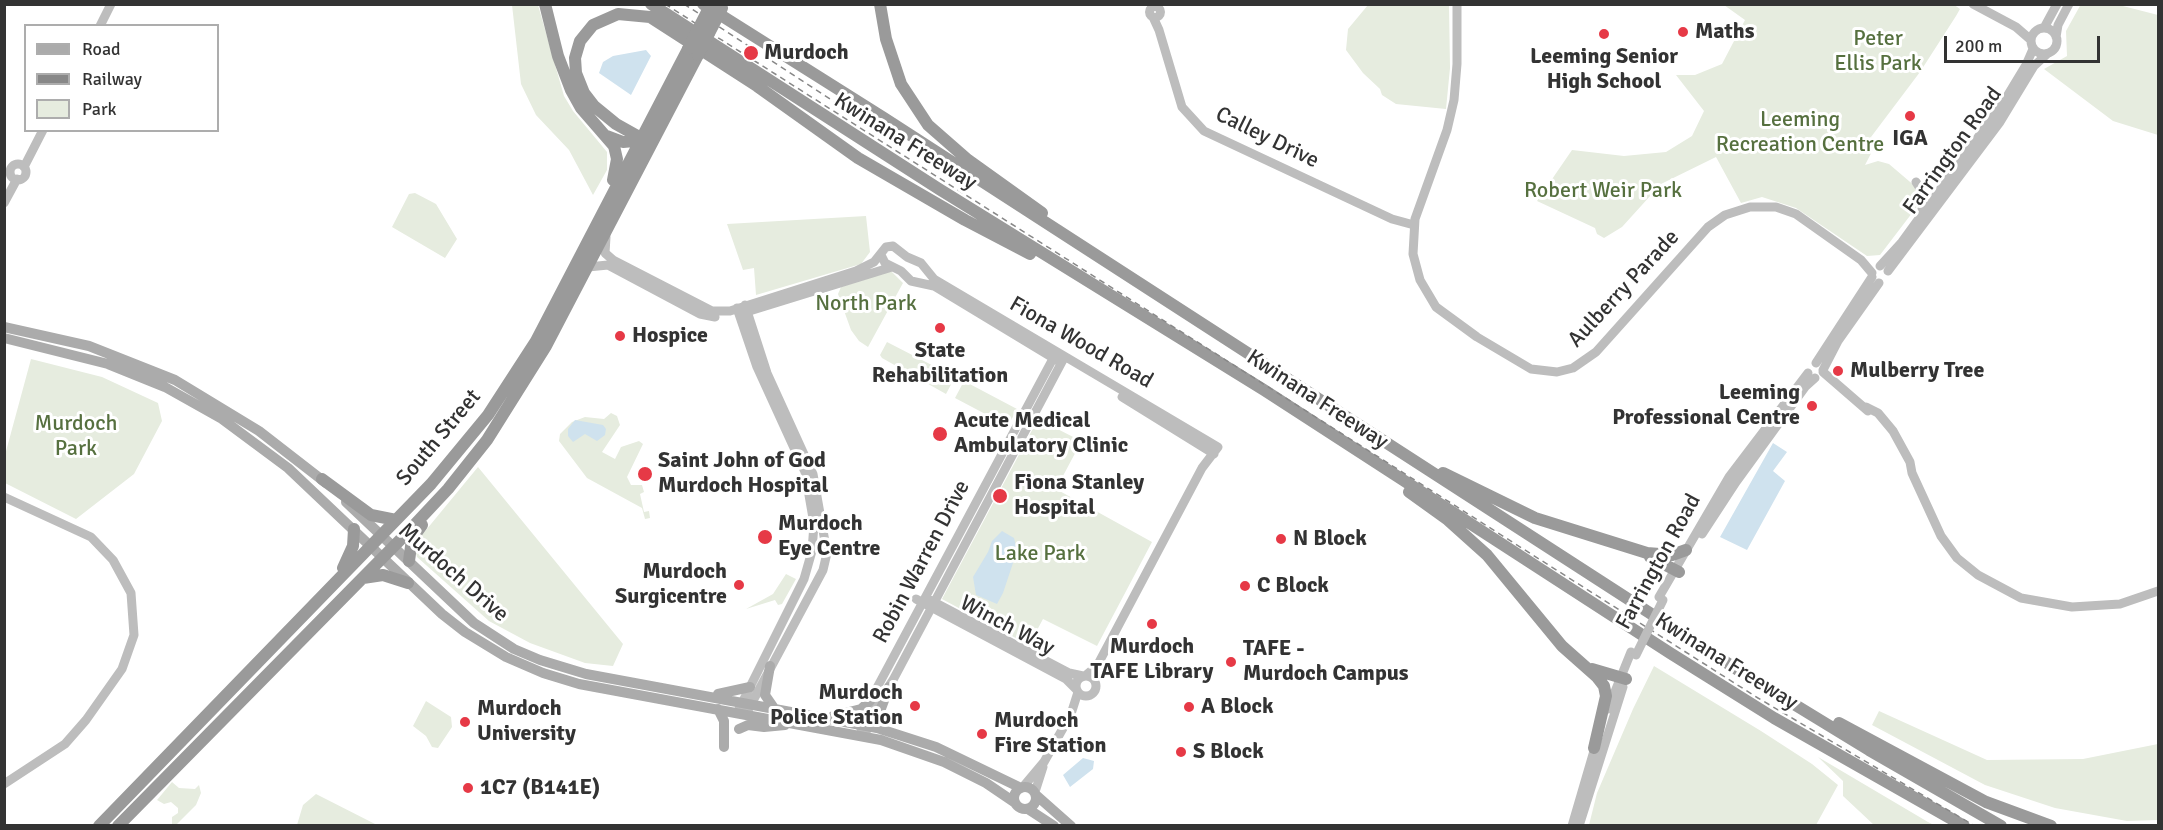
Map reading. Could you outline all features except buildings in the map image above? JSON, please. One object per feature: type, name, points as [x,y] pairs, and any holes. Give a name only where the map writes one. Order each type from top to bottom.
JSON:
[{"type":"highway","points":[[545,4],[558,56],[570,90],[581,108],[614,146],[617,159],[605,207]]},
{"type":"highway","name":"Kwinana Freeway","points":[[651,4],[929,183],[1313,423],[1774,718],[1964,825]]},
{"type":"highway","name":"Kwinana Freeway","points":[[703,4],[1738,670],[1869,750],[2001,825]]},
{"type":"highway","points":[[880,4],[886,39],[901,84],[928,125],[968,160],[1118,270]]},
{"type":"highway","name":"South Street","points":[[99,825],[171,749],[313,607],[453,459],[515,376],[651,117],[693,52],[719,6]]},
{"type":"highway","points":[[643,160],[645,149],[640,141],[606,116],[589,100],[576,73],[575,58],[580,41],[588,30],[605,18],[618,14],[650,17],[757,86],[825,137],[885,174],[965,220],[1113,297]]},
{"type":"highway","name":"South Street","points":[[118,825],[382,558],[463,472],[533,368],[658,131],[693,52]]},
{"type":"highway","points":[[582,87],[594,100],[620,120],[636,126],[651,117]]},
{"type":"highway","points":[[606,136],[623,142],[640,141],[658,131]]},
{"type":"highway","points":[[1313,423],[1466,536],[1503,572],[1555,638],[1597,677],[1604,686],[1606,696],[1594,748]]},
{"type":"highway","points":[[1386,444],[1535,518],[1660,555],[1678,555],[1686,550]]},
{"type":"highway","points":[[409,561],[408,552],[414,535],[463,472]]},
{"type":"highway","points":[[322,479],[371,515],[396,520]]},
{"type":"highway","points":[[313,607],[325,587],[348,560],[354,539],[354,529]]},
{"type":"highway","points":[[1622,544],[1677,570]]},
{"type":"highway","points":[[361,578],[382,575],[408,583]]},
{"type":"highway","points":[[1580,663],[1600,673],[1623,679]]},
{"type":"highway","points":[[1738,670],[1971,795],[2015,814],[2050,825]]},
{"type":"highway","points":[[1774,718],[1946,825]]},
{"type":"main road","name":"Murdoch Drive","points":[[4,327],[89,346],[176,380],[242,419],[322,479],[474,622],[514,649],[540,660],[586,674],[706,695],[797,723],[848,732],[946,757],[1021,809],[1028,809],[1054,825]]},
{"type":"main road","name":"Murdoch Drive","points":[[8,338],[108,364],[188,399],[222,419],[272,454],[354,529],[408,583],[465,632],[506,657],[534,670],[579,684],[718,709],[774,708],[830,717],[885,730],[946,757],[1029,788],[1071,825]]},
{"type":"main road","points":[[770,666],[765,695],[774,708]]},
{"type":"main road","points":[[885,683],[879,714],[880,724],[885,730]]},
{"type":"main road","points":[[706,695],[737,692],[750,687]]},
{"type":"main road","points":[[830,717],[861,710],[870,701]]},
{"type":"main road","points":[[718,709],[724,721],[724,747]]},
{"type":"main road","points":[[739,729],[748,725],[764,727],[797,723]]},
{"type":"main road","points":[[1014,802],[1014,795],[1022,787]]},
{"type":"main road","points":[[1028,809],[1034,805],[1035,794]]},
{"type":"street","points":[[96,24],[109,4]]},
{"type":"street","points":[[101,24],[109,4]]},
{"type":"street","name":"Aulberry Parade","points":[[1457,4],[1457,64],[1454,100],[1447,130],[1415,222],[1412,243],[1416,272],[1436,307],[1521,365],[1550,372],[1573,368],[1591,356],[1708,227],[1737,210],[1762,206],[1792,212],[1878,273]]},
{"type":"street","points":[[1972,4],[2016,27],[2039,54],[2047,54],[2055,49],[2058,26],[2068,4]]},
{"type":"street","points":[[2032,44],[2057,4]]},
{"type":"street","name":"Calley Drive","points":[[1153,10],[1178,96],[1189,117],[1199,127],[1227,144],[1381,212],[1392,219],[1415,222]]},
{"type":"street","points":[[2016,27],[2052,30],[2056,37]]},
{"type":"street","name":"Farrington Road","points":[[1572,825],[1594,748],[1634,653],[1677,570],[1736,482],[1817,372],[1878,273],[2004,103],[2032,44]]},
{"type":"street","name":"Farrington Road","points":[[1878,273],[2003,117],[2034,66],[2047,54]]},
{"type":"street","points":[[4,203],[14,178],[11,167],[22,166],[40,132]]},
{"type":"street","points":[[4,193],[14,178]]},
{"type":"street","points":[[1902,242],[1905,233],[1926,201],[1923,191],[1916,182]]},
{"type":"street","points":[[607,229],[605,253],[613,260],[712,311],[742,310],[892,267]]},
{"type":"street","name":"Fiona Wood Road","points":[[1059,358],[934,279],[926,270],[894,246],[886,248],[881,255],[885,263],[911,281],[933,286],[1059,358],[1131,399],[1212,449],[1097,666]]},
{"type":"street","points":[[588,267],[608,265],[710,317],[723,318],[863,269],[881,255]]},
{"type":"street","points":[[919,282],[925,277],[926,270]]},
{"type":"street","points":[[742,310],[766,373],[813,474],[826,558],[822,570],[770,666],[744,708]]},
{"type":"street","points":[[742,310],[764,385],[806,472],[813,512],[810,561],[796,598],[750,687],[744,708]]},
{"type":"street","name":"Robin Warren Drive","points":[[864,725],[1059,358]]},
{"type":"street","points":[[1817,372],[1878,413],[1893,431],[1946,544],[1967,567],[1995,584],[2040,602],[2072,607],[2107,606],[2158,591]]},
{"type":"street","name":"Farrington Road","points":[[1677,570],[1686,550],[1742,457],[1817,372]]},
{"type":"street","points":[[4,496],[91,537],[113,560],[131,593],[134,635],[122,669],[86,720],[65,744],[4,784]]},
{"type":"street","points":[[810,561],[818,553],[826,558]]},
{"type":"street","name":"Robin Warren Drive","points":[[864,725],[862,717],[870,701],[896,674],[928,602]]},
{"type":"street","name":"Winch Way","points":[[928,602],[1069,673],[1084,676]]},
{"type":"street","name":"Winch Way","points":[[928,602],[1066,679],[1077,691]]},
{"type":"street","points":[[1022,787],[1044,762],[1071,714],[1077,682],[1097,666]]},
{"type":"street","points":[[1071,714],[1095,692],[1097,666]]},
{"type":"street","points":[[1084,676],[1091,677],[1096,683]]},
{"type":"street","name":"Farrington Road","points":[[1579,825],[1623,679]]},
{"type":"street","points":[[1077,691],[1089,696]]},
{"type":"street","points":[[848,732],[864,725],[869,732],[893,744]]},
{"type":"street","points":[[1035,794],[1044,762]]},
{"type":"green space","points":[[1953,4],[1960,9],[1956,16],[1920,72],[1871,137],[1878,140],[1865,165],[1878,161],[1889,164],[1916,187],[1922,200],[1880,255],[1867,256],[1796,208],[1762,197],[1741,203],[1716,157],[1661,184],[1622,227],[1604,238],[1597,234],[1595,228],[1537,201],[1572,150],[1624,156],[1666,152],[1692,136],[1704,111],[1676,75],[1695,75],[1722,64],[1745,20],[1724,5]]},
{"type":"green space","points":[[2081,4],[2119,5],[2158,15],[2158,135],[2113,121],[2044,69],[2067,56],[2066,31]]},
{"type":"green space","points":[[512,5],[538,5],[564,96],[573,111],[607,152],[607,170],[593,195],[569,150],[536,115],[521,84]]},
{"type":"green space","points":[[1368,5],[1449,5],[1450,68],[1446,109],[1396,104],[1382,95],[1380,89],[1363,73],[1346,50],[1348,29]]},
{"type":"green space","points":[[415,193],[436,204],[457,239],[445,258],[392,227],[409,194]]},
{"type":"green space","points":[[866,216],[870,252],[861,264],[756,295],[754,268],[743,270],[727,224]]},
{"type":"green space","name":"North Park","points":[[891,271],[903,283],[868,347],[859,341],[851,330],[838,294],[841,287]]},
{"type":"green space","points":[[887,342],[955,377],[946,394],[882,358],[880,355]]},
{"type":"green space","name":"Murdoch Park","points":[[31,359],[102,377],[158,403],[162,421],[134,474],[76,519],[5,483],[5,455]]},
{"type":"green space","points":[[964,381],[1017,409],[1008,426],[955,398]]},
{"type":"green space","points":[[611,413],[617,416],[620,425],[602,452],[615,459],[621,447],[639,441],[643,444],[627,477],[631,485],[642,485],[644,492],[640,494],[644,512],[649,511],[650,518],[645,519],[642,508],[587,478],[559,441],[560,434],[572,422],[585,417],[604,419]]},
{"type":"green space","name":"Lake Park","points":[[1038,419],[1079,440],[1080,444],[1056,489],[1152,542],[1097,646],[1043,619],[1029,645],[993,626],[996,619],[978,607],[968,613],[942,599]]},
{"type":"green space","points":[[478,467],[623,644],[613,666],[585,663],[530,643],[489,621],[417,557],[415,549],[417,541]]},
{"type":"green space","points":[[786,574],[796,579],[782,604],[778,605],[775,600],[746,609],[773,594]]},
{"type":"green space","points":[[1654,666],[1761,731],[1812,764],[1838,785],[1816,825],[1589,825],[1597,793]]},
{"type":"green space","points":[[426,701],[451,717],[452,727],[438,748],[432,747],[426,736],[413,726]]},
{"type":"green space","points":[[1879,711],[1987,760],[2083,759],[2158,744],[2158,820],[2127,821],[2055,808],[1985,785],[1872,725]]},
{"type":"green space","points":[[1818,757],[1934,825],[1874,825],[1843,796],[1843,781]]},
{"type":"green space","points":[[172,782],[179,788],[195,789],[199,785],[201,793],[196,805],[176,825],[172,825],[172,817],[178,813],[178,808],[171,802],[164,804],[157,800]]},
{"type":"green space","points":[[316,794],[377,825],[297,825],[303,805]]},
{"type":"water","points":[[646,50],[651,56],[631,95],[599,73],[603,62],[613,56]]},
{"type":"water","points":[[575,420],[603,425],[606,429],[605,435],[597,441],[585,434],[573,442],[568,436],[568,429]]},
{"type":"water","points":[[1773,443],[1787,452],[1773,471],[1785,481],[1747,550],[1720,537]]},
{"type":"water","points":[[1002,531],[1014,538],[1017,551],[997,604],[976,595],[973,577],[992,541]]},
{"type":"water","points":[[1083,758],[1094,761],[1093,769],[1070,787],[1063,775]]},
{"type":"railway","points":[[665,4],[1758,698],[1975,826]]},
{"type":"railway","points":[[684,4],[901,145]]},
{"type":"place","name":"Maths","points":[[1683,32]]},
{"type":"place","name":"Leeming Senior High School","points":[[1604,34]]},
{"type":"place","name":"Murdoch","points":[[751,53]]},
{"type":"place","name":"IGA","points":[[1910,116]]},
{"type":"place","name":"State Rehabilitation","points":[[940,328]]},
{"type":"place","name":"Hospice","points":[[620,336]]},
{"type":"place","name":"Mulberry Tree","points":[[1838,371]]},
{"type":"place","name":"Leeming Professional Centre","points":[[1812,406]]},
{"type":"place","name":"Acute Medical Ambulatory Clinic","points":[[940,434]]},
{"type":"place","name":"Saint John of God Murdoch Hospital","points":[[645,474]]},
{"type":"place","name":"Fiona Stanley Hospital","points":[[1000,496]]},
{"type":"place","name":"Murdoch Eye Centre","points":[[765,537]]},
{"type":"place","name":"N Block","points":[[1281,539]]},
{"type":"place","name":"Murdoch Surgicentre","points":[[739,585]]},
{"type":"place","name":"C Block","points":[[1245,586]]},
{"type":"place","name":"Murdoch TAFE Library","points":[[1152,624]]},
{"type":"place","name":"TAFE - Murdoch Campus","points":[[1231,662]]},
{"type":"place","name":"Murdoch Police Station","points":[[915,706]]},
{"type":"place","name":"A Block","points":[[1189,707]]},
{"type":"place","name":"Murdoch University","points":[[465,722]]},
{"type":"place","name":"Murdoch Fire Station","points":[[982,734]]},
{"type":"place","name":"S Block","points":[[1181,752]]},
{"type":"place","name":"1C7 (B141E)","points":[[468,788]]},
{"type":"park label","name":"Peter Ellis Park","points":[[1878,52]]},
{"type":"park label","name":"Leeming Recreation Centre","points":[[1800,132]]},
{"type":"park label","name":"Robert Weir Park","points":[[1603,191]]}]
